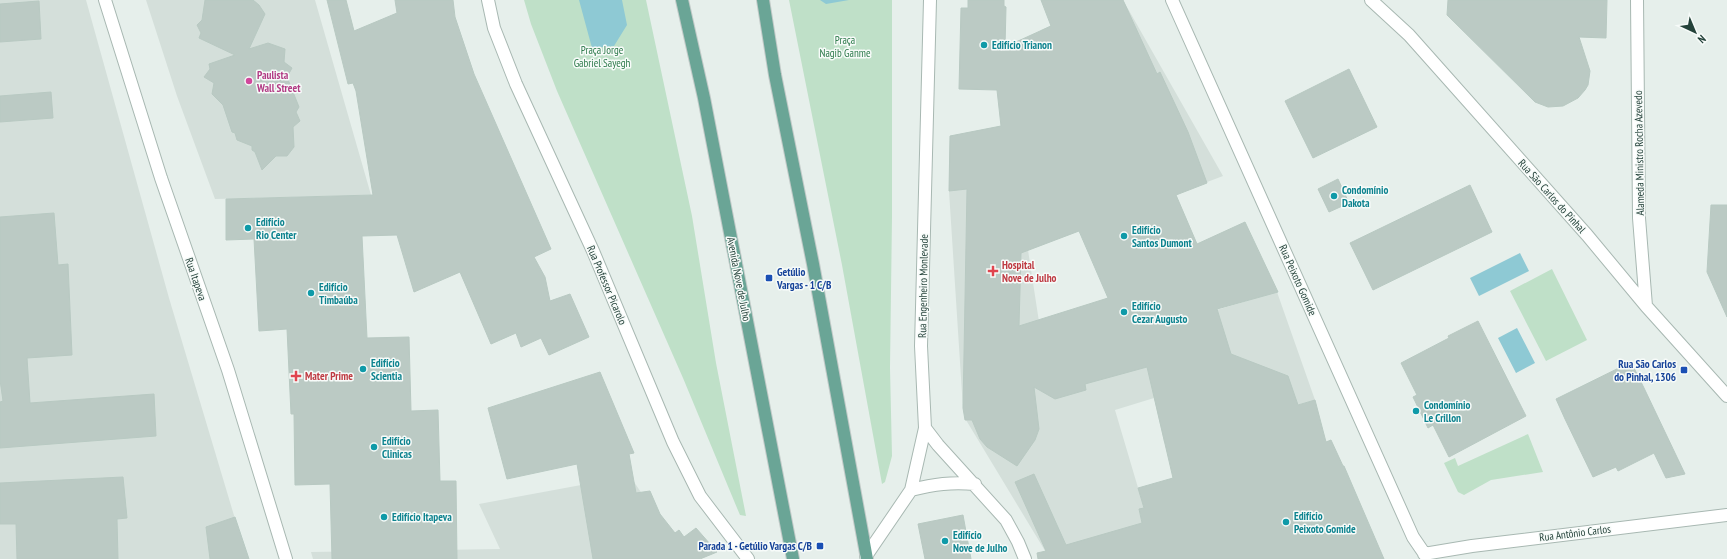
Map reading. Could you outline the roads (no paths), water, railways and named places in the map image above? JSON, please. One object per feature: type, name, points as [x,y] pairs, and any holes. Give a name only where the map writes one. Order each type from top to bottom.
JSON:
[{"type":"main road","name":"Avenida Nove de Julho","points":[[682,0],[704,98],[793,559]]},
{"type":"main road","points":[[763,0],[775,75],[813,264],[867,558]]},
{"type":"street","name":"Rua Itapeva","points":[[105,0],[161,178],[228,370],[286,559]]},
{"type":"street","name":"Rua Professor Picarolo","points":[[488,0],[494,28],[516,84],[593,251],[673,442],[700,496],[748,559]]},
{"type":"street","name":"Rua Engenheiro Monlevade","points":[[867,558],[911,490],[926,428],[921,346],[930,0]]},
{"type":"street","name":"Rua Peixoto Gomide","points":[[1172,0],[1413,537],[1426,556]]},
{"type":"street","name":"Rua São Carlos do Pinhal","points":[[1371,0],[1408,35],[1587,235],[1646,306],[1727,396]]},
{"type":"street","name":"Alameda Ministro Rocha Azevedo","points":[[1637,0],[1639,218],[1646,306]]},
{"type":"street","points":[[926,428],[938,445],[975,484],[1006,520],[1025,559]]},
{"type":"street","points":[[911,490],[935,484],[954,482],[975,484]]},
{"type":"street","name":"Rua Antônio Carlos","points":[[1426,556],[1480,545],[1727,515]]},
{"type":"water","points":[[579,0],[622,0],[627,25],[614,46],[592,48]]},
{"type":"water","points":[[820,0],[849,0],[826,4]]},
{"type":"water","points":[[1520,253],[1529,271],[1479,296],[1470,278]]},
{"type":"water","points":[[1517,328],[1535,363],[1516,373],[1498,338]]},
{"type":"place","name":"Edifício Trianon","points":[[984,45]]},
{"type":"place","name":"Paulista Wall Street","points":[[249,81]]},
{"type":"place","name":"Condomínio Dakota","points":[[1334,196]]},
{"type":"place","name":"Edifício Rio Center","points":[[248,228]]},
{"type":"place","name":"Edifício Santos Dumont","points":[[1124,236]]},
{"type":"place","name":"Hospital Nove de Julho","points":[[993,271]]},
{"type":"place","name":"Getúlio Vargas - 1 C/B","points":[[769,278]]},
{"type":"place","name":"Edifício Timbaúba","points":[[311,293]]},
{"type":"place","name":"Edifício Cezar Augusto","points":[[1124,312]]},
{"type":"place","name":"Edifício Scientia","points":[[363,369]]},
{"type":"place","name":"Rua São Carlos do Pinhal, 1306","points":[[1684,370]]},
{"type":"place","name":"Mater Prime","points":[[296,376]]},
{"type":"place","name":"Condomínio Le Crillon","points":[[1416,411]]},
{"type":"place","name":"Edifício Clinicas","points":[[374,447]]},
{"type":"place","name":"Edifício Itapeva","points":[[384,517]]},
{"type":"place","name":"Edifício Peixoto Gomide","points":[[1286,522]]},
{"type":"place","name":"Edifício Nove de Julho","points":[[945,541]]},
{"type":"place","name":"Parada 1 - Getúlio Vargas C/B","points":[[820,546]]},
{"type":"park label","name":"Praça Nagib Ganme","points":[[845,46]]},
{"type":"park label","name":"Praça Jorge Gabriel Sayegh","points":[[602,56]]}]
